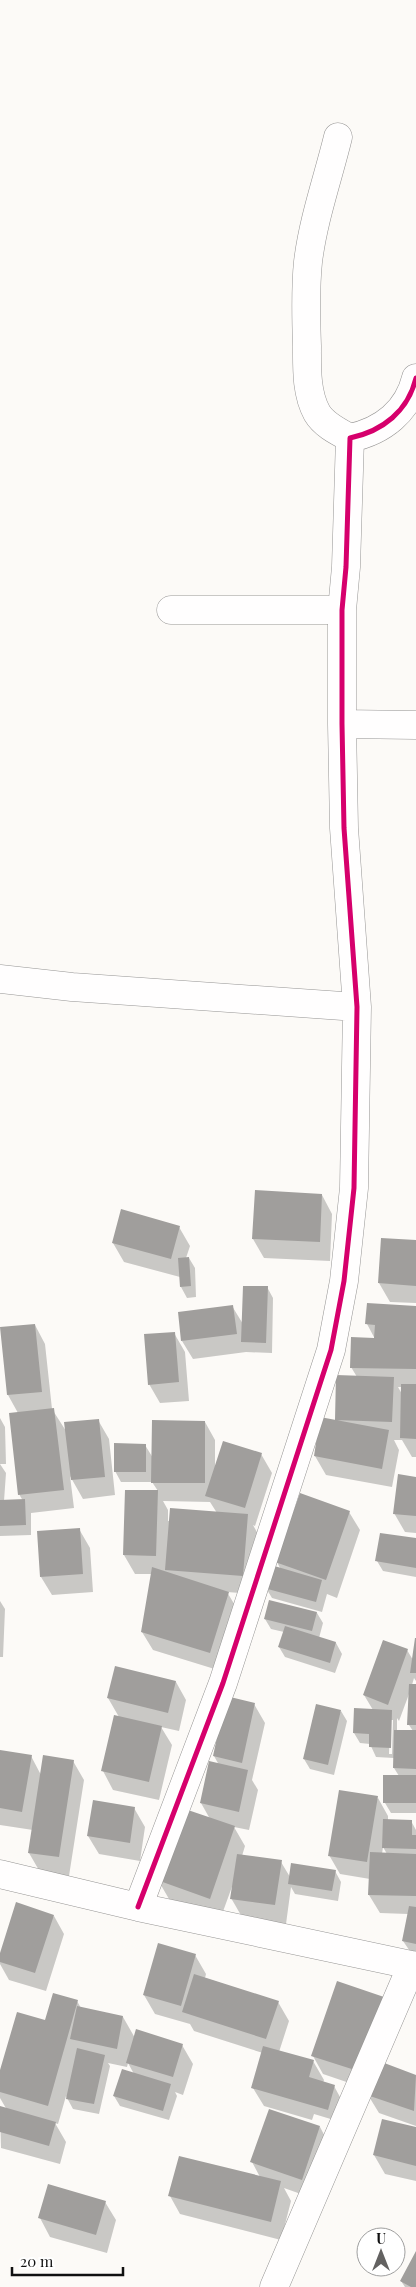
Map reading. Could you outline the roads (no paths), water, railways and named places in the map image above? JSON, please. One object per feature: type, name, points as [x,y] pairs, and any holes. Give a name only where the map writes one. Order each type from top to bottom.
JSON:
[{"type":"street","points":[[338,136],[314,228],[308,262],[306,305],[309,394],[318,414],[332,428],[350,438],[369,434],[407,414],[416,378]]},
{"type":"street","points":[[138,1907],[222,1683],[331,1350],[344,1281],[354,1188],[357,1006],[344,828],[342,724],[342,610],[346,567],[350,438]]},
{"type":"street","points":[[171,610],[342,610]]},
{"type":"street","points":[[342,724],[416,725]]},
{"type":"street","points":[[0,978],[72,987],[357,1006]]},
{"type":"street","points":[[0,1874],[138,1907],[414,1966],[274,2287]]}]
